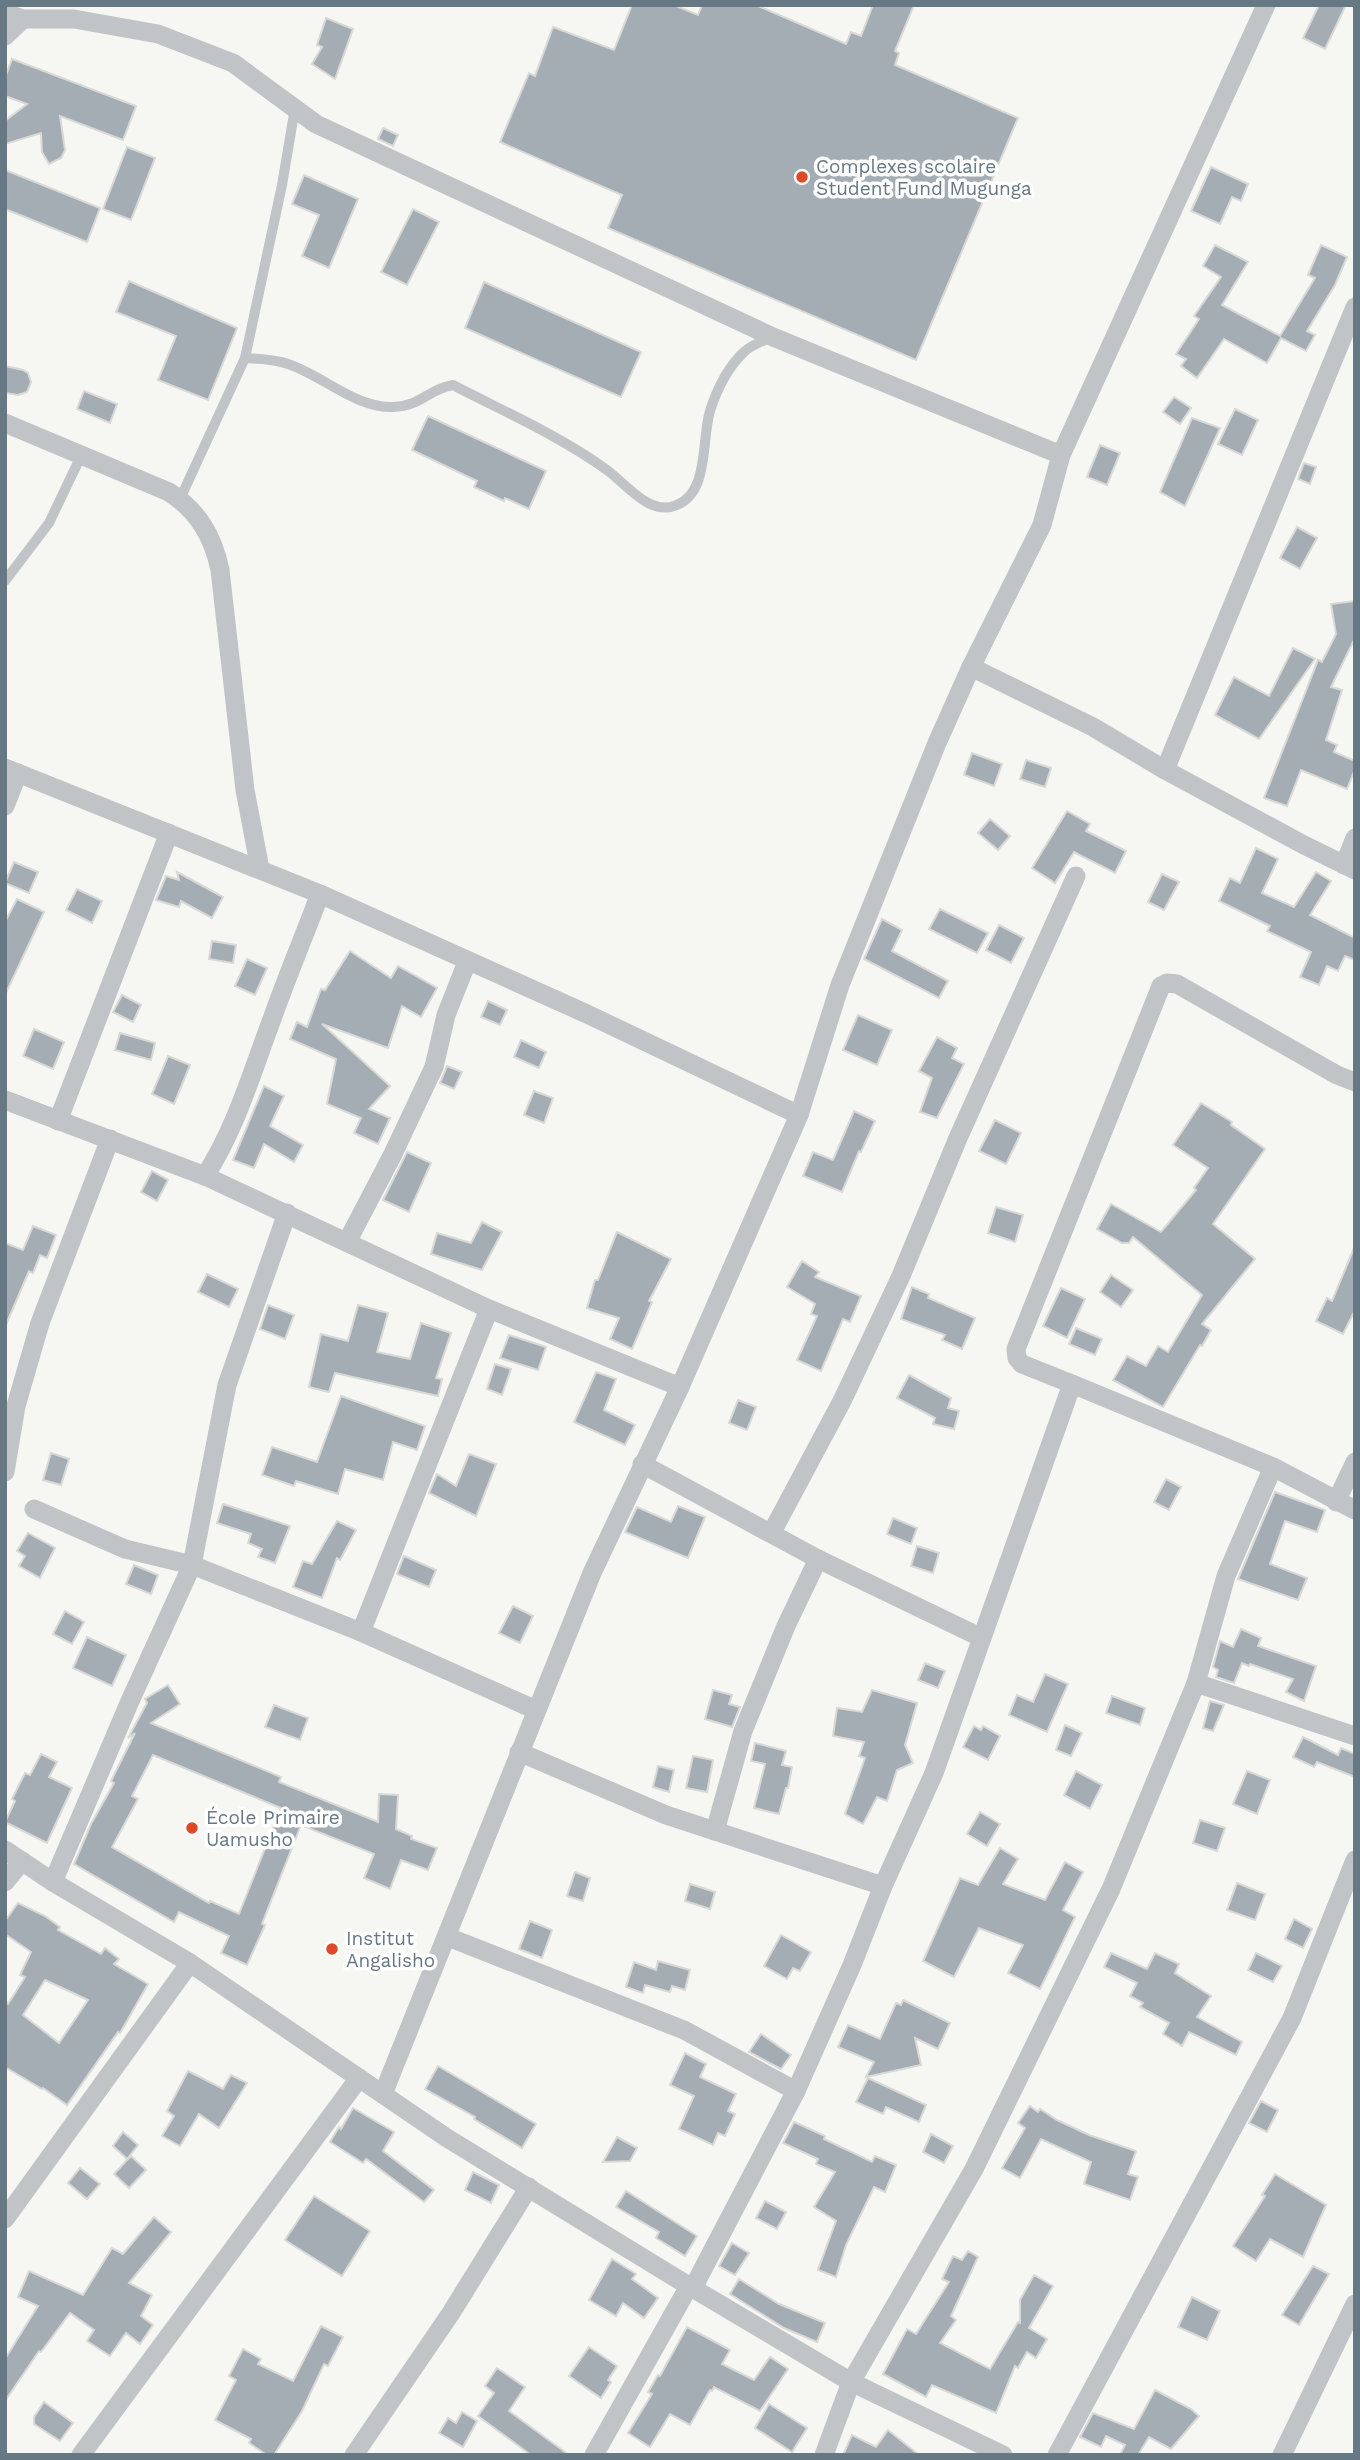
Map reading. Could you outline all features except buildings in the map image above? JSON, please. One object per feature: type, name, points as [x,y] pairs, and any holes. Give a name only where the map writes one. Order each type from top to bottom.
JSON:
[{"type":"street","points":[[383,2094],[592,1573],[680,1387],[799,1115],[840,985],[937,743],[971,667],[1042,525],[1061,455],[1266,5]]},
{"type":"street","points":[[5,36],[14,16],[74,19],[158,34],[233,63],[316,124],[773,337],[1061,455]]},
{"type":"street","points":[[1165,770],[1355,307]]},
{"type":"street","points":[[5,423],[169,492],[180,499],[205,527],[215,547],[244,790],[260,869]]},
{"type":"street","points":[[971,667],[1093,727],[1165,770],[1349,867],[1355,838]]},
{"type":"street","points":[[5,806],[12,770],[320,894],[587,1014],[799,1115]]},
{"type":"street","points":[[58,1121],[169,833]]},
{"type":"street","points":[[772,1532],[842,1401],[901,1276],[958,1138],[1076,876]]},
{"type":"street","points":[[205,1176],[238,1112],[320,894]]},
{"type":"street","points":[[347,1242],[434,1067],[446,1015],[467,962]]},
{"type":"street","points":[[1355,1082],[1336,1075],[1177,984],[1167,983],[1161,986],[1016,1349],[1017,1358],[1022,1364],[1273,1467],[1346,1506],[1355,1462]]},
{"type":"street","points":[[5,1100],[205,1176],[489,1310],[680,1387]]},
{"type":"street","points":[[5,1472],[16,1406],[40,1323],[110,1139]]},
{"type":"street","points":[[53,1882],[191,1565],[227,1385],[287,1213]]},
{"type":"street","points":[[361,1632],[489,1310]]},
{"type":"street","points":[[594,2455],[691,2287],[796,2091],[934,1773],[1072,1384]]},
{"type":"street","points":[[642,1464],[818,1559],[982,1638]]},
{"type":"street","points":[[824,2455],[851,2382],[975,2169],[1111,1889],[1196,1683],[1226,1576],[1273,1467]]},
{"type":"street","points":[[34,1509],[125,1549],[191,1565],[361,1632],[536,1710]]},
{"type":"street","points":[[715,1831],[743,1731],[786,1626],[818,1559]]},
{"type":"street","points":[[1196,1683],[1355,1737]]},
{"type":"street","points":[[519,1752],[666,1815],[883,1886]]},
{"type":"street","points":[[5,1850],[53,1882],[190,1963],[447,2138],[691,2287],[851,2382],[1003,2455]]},
{"type":"street","points":[[1057,2455],[1292,2018],[1355,1860]]},
{"type":"street","points":[[5,1882],[22,1861]]},
{"type":"street","points":[[448,1937],[684,2030],[796,2091]]},
{"type":"street","points":[[5,2219],[190,1963]]},
{"type":"street","points":[[81,2455],[359,2078]]},
{"type":"street","points":[[354,2455],[451,2313],[529,2187]]},
{"type":"street","points":[[1282,2455],[1355,2304]]},
{"type":"lane","points":[[180,499],[245,358],[282,185],[295,108]]},
{"type":"lane","points":[[245,358],[286,363],[364,401],[388,407],[412,405],[442,388],[453,385],[579,450],[625,483],[650,506],[662,508],[676,506],[690,495],[699,479],[709,413],[724,376],[746,349],[773,337]]},
{"type":"lane","points":[[5,580],[49,523],[81,456]]},
{"type":"place","name":"Complexes scolaire Student Fund Mugunga","points":[[802,177]]},
{"type":"place","name":"École Primaire Uamusho","points":[[192,1828]]},
{"type":"place","name":"Institut Angalisho","points":[[332,1949]]}]
